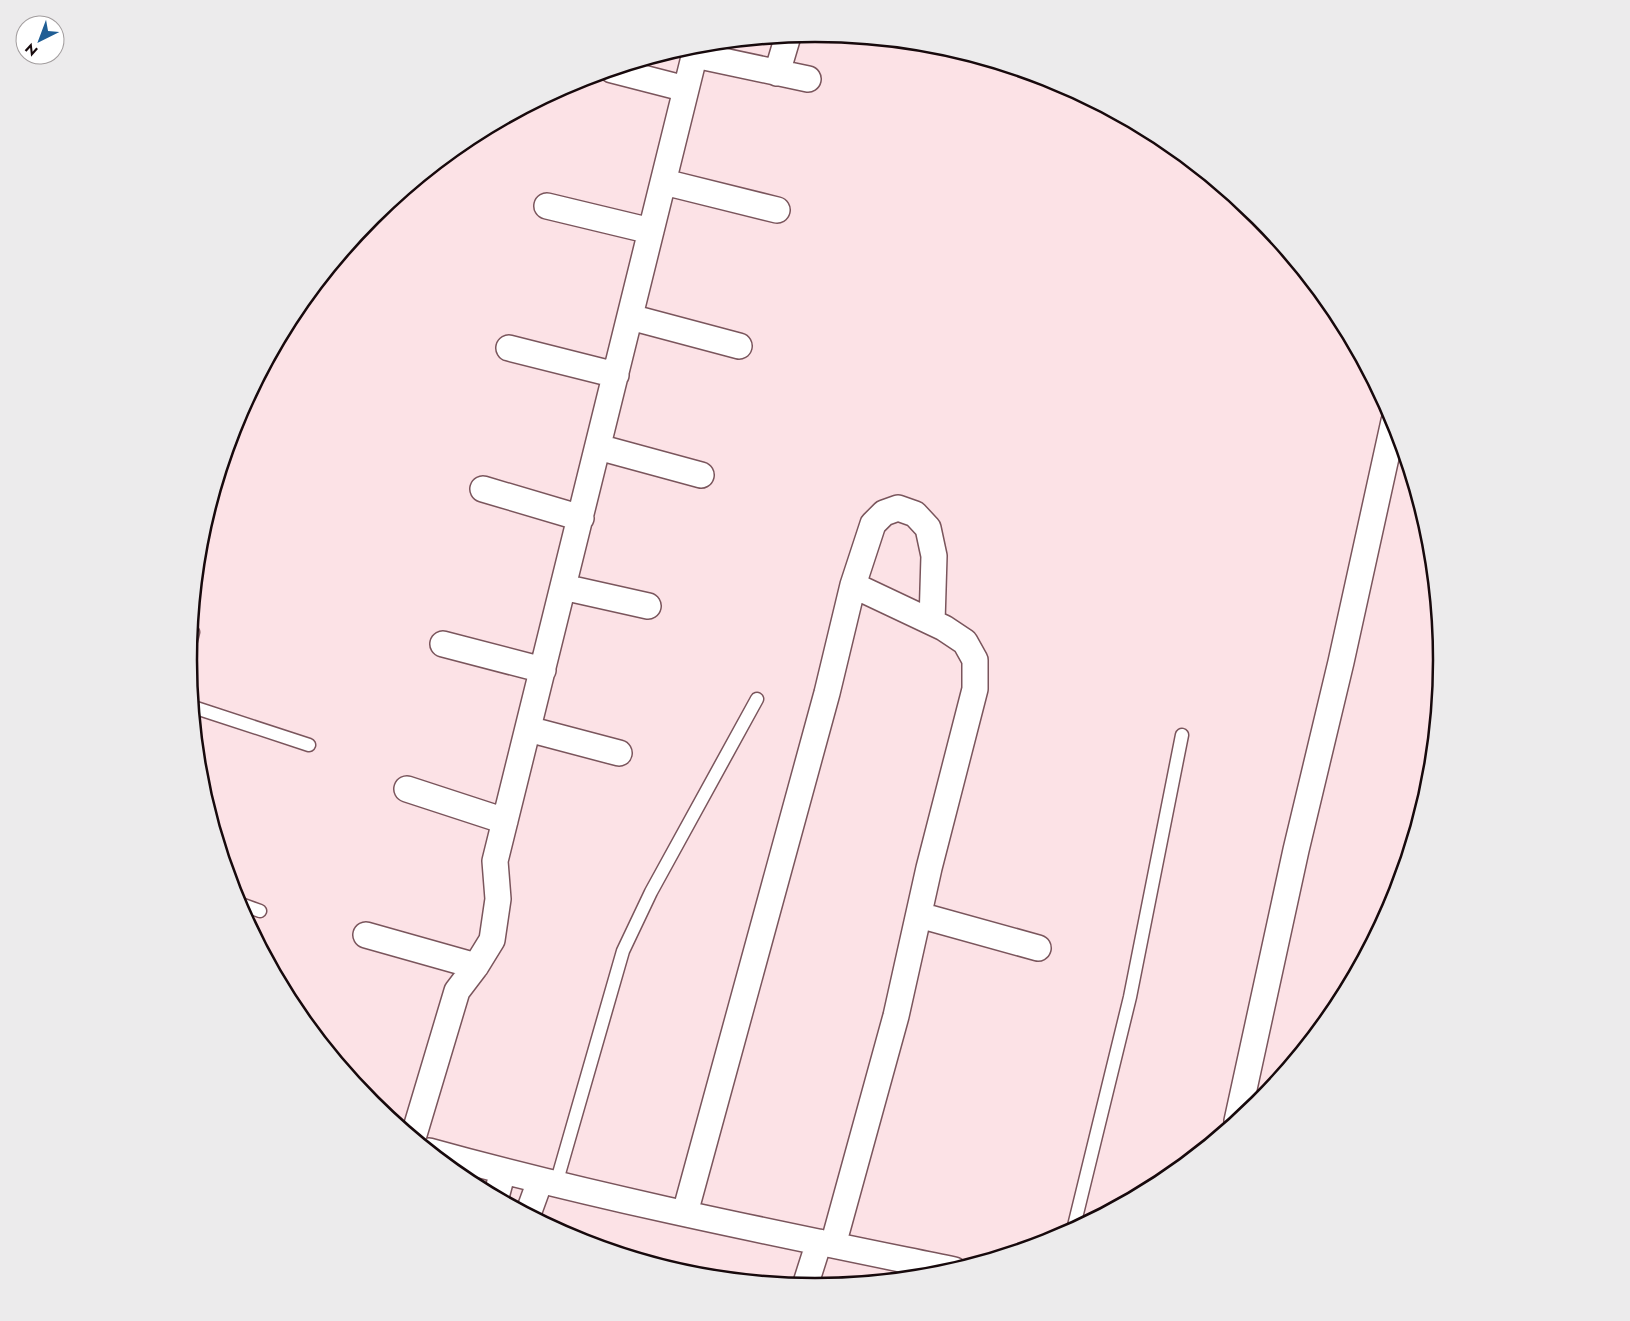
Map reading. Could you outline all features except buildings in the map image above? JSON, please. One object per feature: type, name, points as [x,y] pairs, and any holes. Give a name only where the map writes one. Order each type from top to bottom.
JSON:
[{"type":"street","points":[[777,73],[786,43]]},
{"type":"street","points":[[705,52],[777,73],[808,79]]},
{"type":"street","points":[[415,1131],[457,991],[476,966],[492,940],[498,899],[495,861],[695,54]]},
{"type":"street","points":[[623,73],[686,89]]},
{"type":"street","points":[[664,182],[777,210]]},
{"type":"street","points":[[547,206],[651,231]]},
{"type":"street","points":[[630,317],[739,346]]},
{"type":"street","points":[[509,348],[616,375]]},
{"type":"street","points":[[1240,1108],[1296,850],[1391,436]]},
{"type":"street","points":[[598,447],[701,475]]},
{"type":"street","points":[[483,489],[580,518]]},
{"type":"street","points":[[685,1213],[827,693],[853,585],[873,524],[884,513],[898,508],[915,514],[928,528],[934,556],[932,622]]},
{"type":"street","points":[[809,1278],[826,1244],[896,1016],[929,868],[975,689],[975,660],[965,642],[944,628],[853,585]]},
{"type":"street","points":[[563,587],[648,606]]},
{"type":"street","points":[[443,644],[543,670]]},
{"type":"street","points":[[528,729],[619,753]]},
{"type":"street","points":[[407,789],[505,821]]},
{"type":"street","points":[[918,915],[1038,948]]},
{"type":"street","points":[[366,935],[476,966]]},
{"type":"street","points":[[445,1155],[548,1182],[685,1213],[937,1267]]},
{"type":"street","points":[[498,1191],[503,1171]]},
{"type":"street","points":[[531,1209],[548,1182]]},
{"type":"lane","points":[[548,1182],[623,952],[651,892],[757,699]]},
{"type":"lane","points":[[199,709],[309,745]]},
{"type":"lane","points":[[1075,1220],[1130,997],[1182,735]]},
{"type":"lane","points":[[249,907],[260,911]]}]
